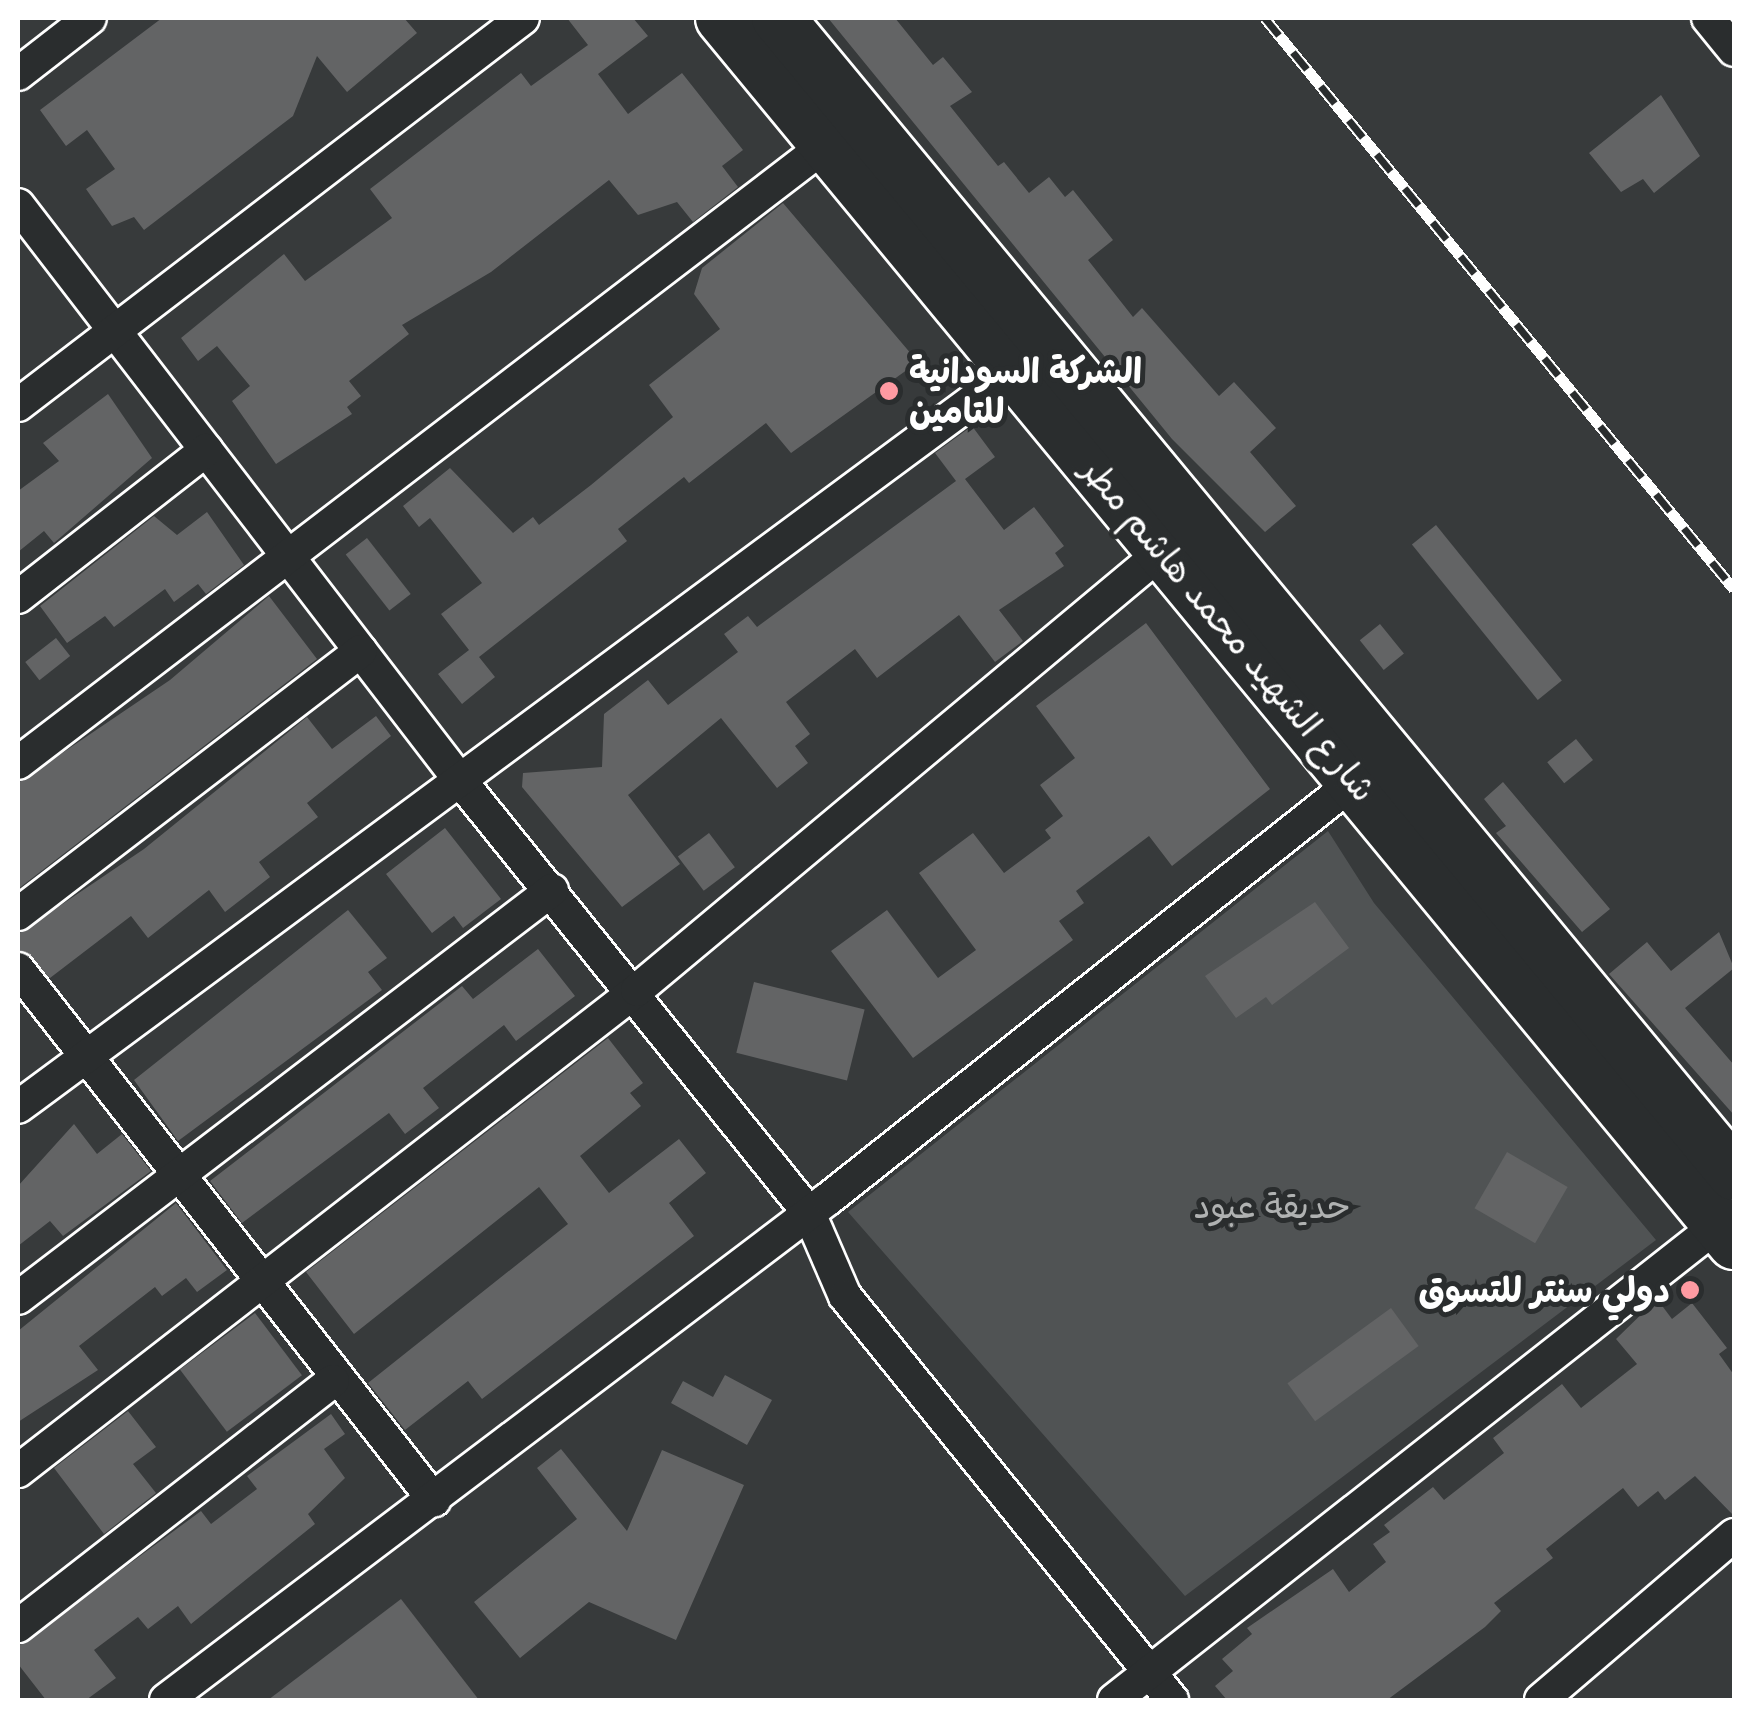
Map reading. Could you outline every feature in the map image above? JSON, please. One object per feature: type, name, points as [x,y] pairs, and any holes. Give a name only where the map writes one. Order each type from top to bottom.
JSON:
[{"type":"main road","name":"شارع الشهيد محمد هاشم مطر","points":[[722,18],[1163,551],[1371,768],[1734,1174]]},
{"type":"main road","name":"شارع الشهيد محمد هاشم مطر","points":[[778,18],[1371,768],[1727,1234]]},
{"type":"street","points":[[18,74],[90,18]]},
{"type":"street","points":[[18,405],[523,18]]},
{"type":"street","points":[[1708,18],[1734,50]]},
{"type":"street","points":[[18,763],[826,144]]},
{"type":"street","points":[[19,211],[459,779],[637,990],[809,1213],[845,1296],[1172,1700]]},
{"type":"street","points":[[18,1107],[1014,370]]},
{"type":"street","points":[[18,596],[206,450]]},
{"type":"street","points":[[18,1471],[637,990],[1163,551]]},
{"type":"street","points":[[18,914],[361,651]]},
{"type":"street","points":[[166,1700],[809,1213],[1371,768]]},
{"type":"street","points":[[18,1298],[552,890]]},
{"type":"street","points":[[18,969],[258,1286],[434,1500]]},
{"type":"street","points":[[1114,1700],[1727,1234]]},
{"type":"street","points":[[18,1626],[333,1381]]},
{"type":"street","points":[[1541,1700],[1734,1535]]},
{"type":"green space","name":"حديقة عبود","points":[[1328,831],[1374,903],[1656,1240],[1185,1596],[848,1212]]},
{"type":"building","points":[[162,18],[404,18],[417,33],[347,92],[317,56],[293,116],[144,230],[134,217],[112,226],[86,189],[115,169],[87,130],[66,146],[40,110]]},
{"type":"building","points":[[567,18],[633,18],[648,36],[598,74],[628,114],[682,73],[743,150],[722,166],[738,187],[693,222],[677,202],[638,215],[609,180],[491,272],[402,325],[409,334],[349,381],[361,396],[347,407],[352,414],[276,464],[232,401],[250,386],[217,346],[198,361],[181,338],[284,254],[305,281],[392,218],[370,189],[521,73],[531,86],[588,45]]},
{"type":"building","points":[[828,18],[895,18],[933,65],[943,57],[972,92],[950,106],[998,166],[1004,162],[1029,193],[1049,177],[1065,197],[1073,190],[1113,240],[1088,260],[1133,317],[1142,308],[1219,396],[1234,382],[1276,428],[1250,452],[1296,506],[1265,532],[1172,439]]},
{"type":"building","points":[[1661,95],[1700,156],[1654,193],[1643,179],[1621,192],[1589,153]]},
{"type":"building","points":[[783,203],[918,362],[791,453],[766,423],[689,483],[684,477],[618,529],[627,541],[479,657],[495,677],[462,704],[438,674],[469,650],[441,614],[482,583],[430,518],[419,527],[403,506],[450,468],[513,533],[533,517],[539,525],[591,485],[673,417],[649,385],[720,329],[694,294],[702,268]]},
{"type":"building","points":[[108,394],[152,458],[54,543],[44,531],[18,552],[18,491],[59,461],[43,443]]},
{"type":"building","points":[[972,426],[995,457],[965,479],[1004,530],[1034,507],[1064,546],[1055,553],[1064,566],[999,610],[1023,641],[995,662],[959,615],[877,678],[855,649],[786,702],[810,734],[795,746],[808,763],[777,788],[721,718],[628,795],[680,864],[622,907],[522,787],[523,773],[602,767],[604,714],[648,680],[668,705],[738,652],[724,634],[748,616],[757,627],[956,481],[935,453]]},
{"type":"building","points":[[207,512],[244,565],[206,594],[198,584],[174,602],[165,589],[114,627],[105,616],[67,643],[40,606],[154,516],[177,535]]},
{"type":"building","points":[[1436,525],[1562,680],[1538,700],[1412,545]]},
{"type":"building","points":[[367,538],[411,594],[389,611],[346,555]]},
{"type":"building","points":[[269,596],[317,659],[18,889],[18,783],[170,680]]},
{"type":"building","points":[[1146,623],[1270,789],[1172,866],[1149,836],[1076,891],[1084,903],[1059,921],[1073,940],[913,1058],[831,951],[887,910],[938,978],[976,950],[919,873],[973,833],[1004,873],[1051,838],[1045,830],[1063,816],[1040,785],[1075,758],[1036,706]]},
{"type":"building","points":[[1380,624],[1404,654],[1384,670],[1360,640]]},
{"type":"building","points":[[56,638],[70,656],[39,680],[25,662]]},
{"type":"building","points":[[376,716],[391,736],[307,803],[318,817],[259,862],[270,877],[225,912],[209,890],[148,938],[131,916],[50,978],[18,949],[18,934],[144,849],[307,717],[332,749]]},
{"type":"building","points":[[1576,739],[1593,760],[1564,783],[1547,762]]},
{"type":"building","points":[[1503,782],[1610,909],[1582,932],[1496,833],[1506,826],[1484,799]]},
{"type":"building","points":[[445,828],[501,899],[463,928],[454,916],[432,933],[386,874]]},
{"type":"building","points":[[709,833],[735,867],[704,891],[678,856]]},
{"type":"building","points":[[1315,902],[1349,948],[1272,1005],[1266,997],[1236,1018],[1205,976]]},
{"type":"building","points":[[348,910],[387,958],[368,972],[382,990],[178,1141],[134,1080]]},
{"type":"building","points":[[1719,932],[1734,968],[1685,1008],[1734,1065],[1734,1115],[1609,974],[1647,942],[1671,971]]},
{"type":"building","points":[[538,949],[575,996],[516,1041],[504,1025],[423,1088],[439,1108],[405,1134],[389,1113],[242,1223],[210,1181],[462,986],[473,999]]},
{"type":"building","points":[[754,982],[865,1010],[847,1080],[736,1053]]},
{"type":"building","points":[[608,1038],[643,1083],[630,1093],[641,1106],[580,1156],[609,1193],[679,1139],[706,1173],[669,1203],[694,1236],[482,1399],[468,1381],[405,1430],[368,1383],[568,1224],[539,1187],[354,1334],[306,1272]]},
{"type":"building","points":[[74,1124],[97,1154],[122,1134],[151,1171],[63,1236],[50,1221],[18,1246],[18,1186]]},
{"type":"building","points":[[1507,1152],[1568,1187],[1535,1243],[1474,1208]]},
{"type":"building","points":[[176,1203],[227,1270],[197,1292],[186,1278],[162,1296],[155,1287],[79,1346],[98,1370],[18,1422],[18,1331]]},
{"type":"building","points":[[1657,1299],[1672,1319],[1692,1303],[1727,1348],[1719,1354],[1734,1375],[1734,1516],[1695,1476],[1665,1500],[1658,1491],[1638,1507],[1623,1488],[1546,1549],[1553,1558],[1494,1603],[1501,1611],[1485,1627],[1387,1700],[1227,1700],[1215,1686],[1233,1671],[1222,1659],[1252,1634],[1247,1628],[1333,1569],[1349,1592],[1386,1562],[1373,1544],[1390,1532],[1384,1525],[1433,1487],[1444,1500],[1504,1453],[1493,1438],[1562,1384],[1581,1408],[1637,1364],[1616,1339]]},
{"type":"building","points":[[1391,1308],[1419,1346],[1315,1421],[1287,1383]]},
{"type":"building","points":[[255,1313],[302,1375],[227,1432],[180,1370]]},
{"type":"building","points":[[725,1375],[772,1400],[747,1445],[671,1403],[683,1381],[713,1397]]},
{"type":"building","points":[[128,1411],[156,1447],[133,1464],[156,1493],[104,1534],[54,1468]]},
{"type":"building","points":[[331,1414],[345,1434],[324,1449],[345,1478],[308,1514],[315,1524],[191,1624],[178,1606],[148,1629],[138,1617],[94,1650],[116,1678],[86,1700],[46,1700],[18,1664],[18,1646],[201,1511],[211,1524],[257,1489],[247,1476]]},
{"type":"building","points":[[561,1449],[627,1531],[662,1450],[744,1485],[676,1640],[589,1602],[520,1658],[474,1602],[577,1519],[537,1468]]},
{"type":"building","points":[[401,1599],[479,1700],[268,1700]]},
{"type":"railway","points":[[1265,18],[1734,589]]},
{"type":"place","name":"الشركة السودانية للتامين","points":[[889,391]]},
{"type":"place","name":"دولي سنتر للتسوق","points":[[1690,1290]]}]
